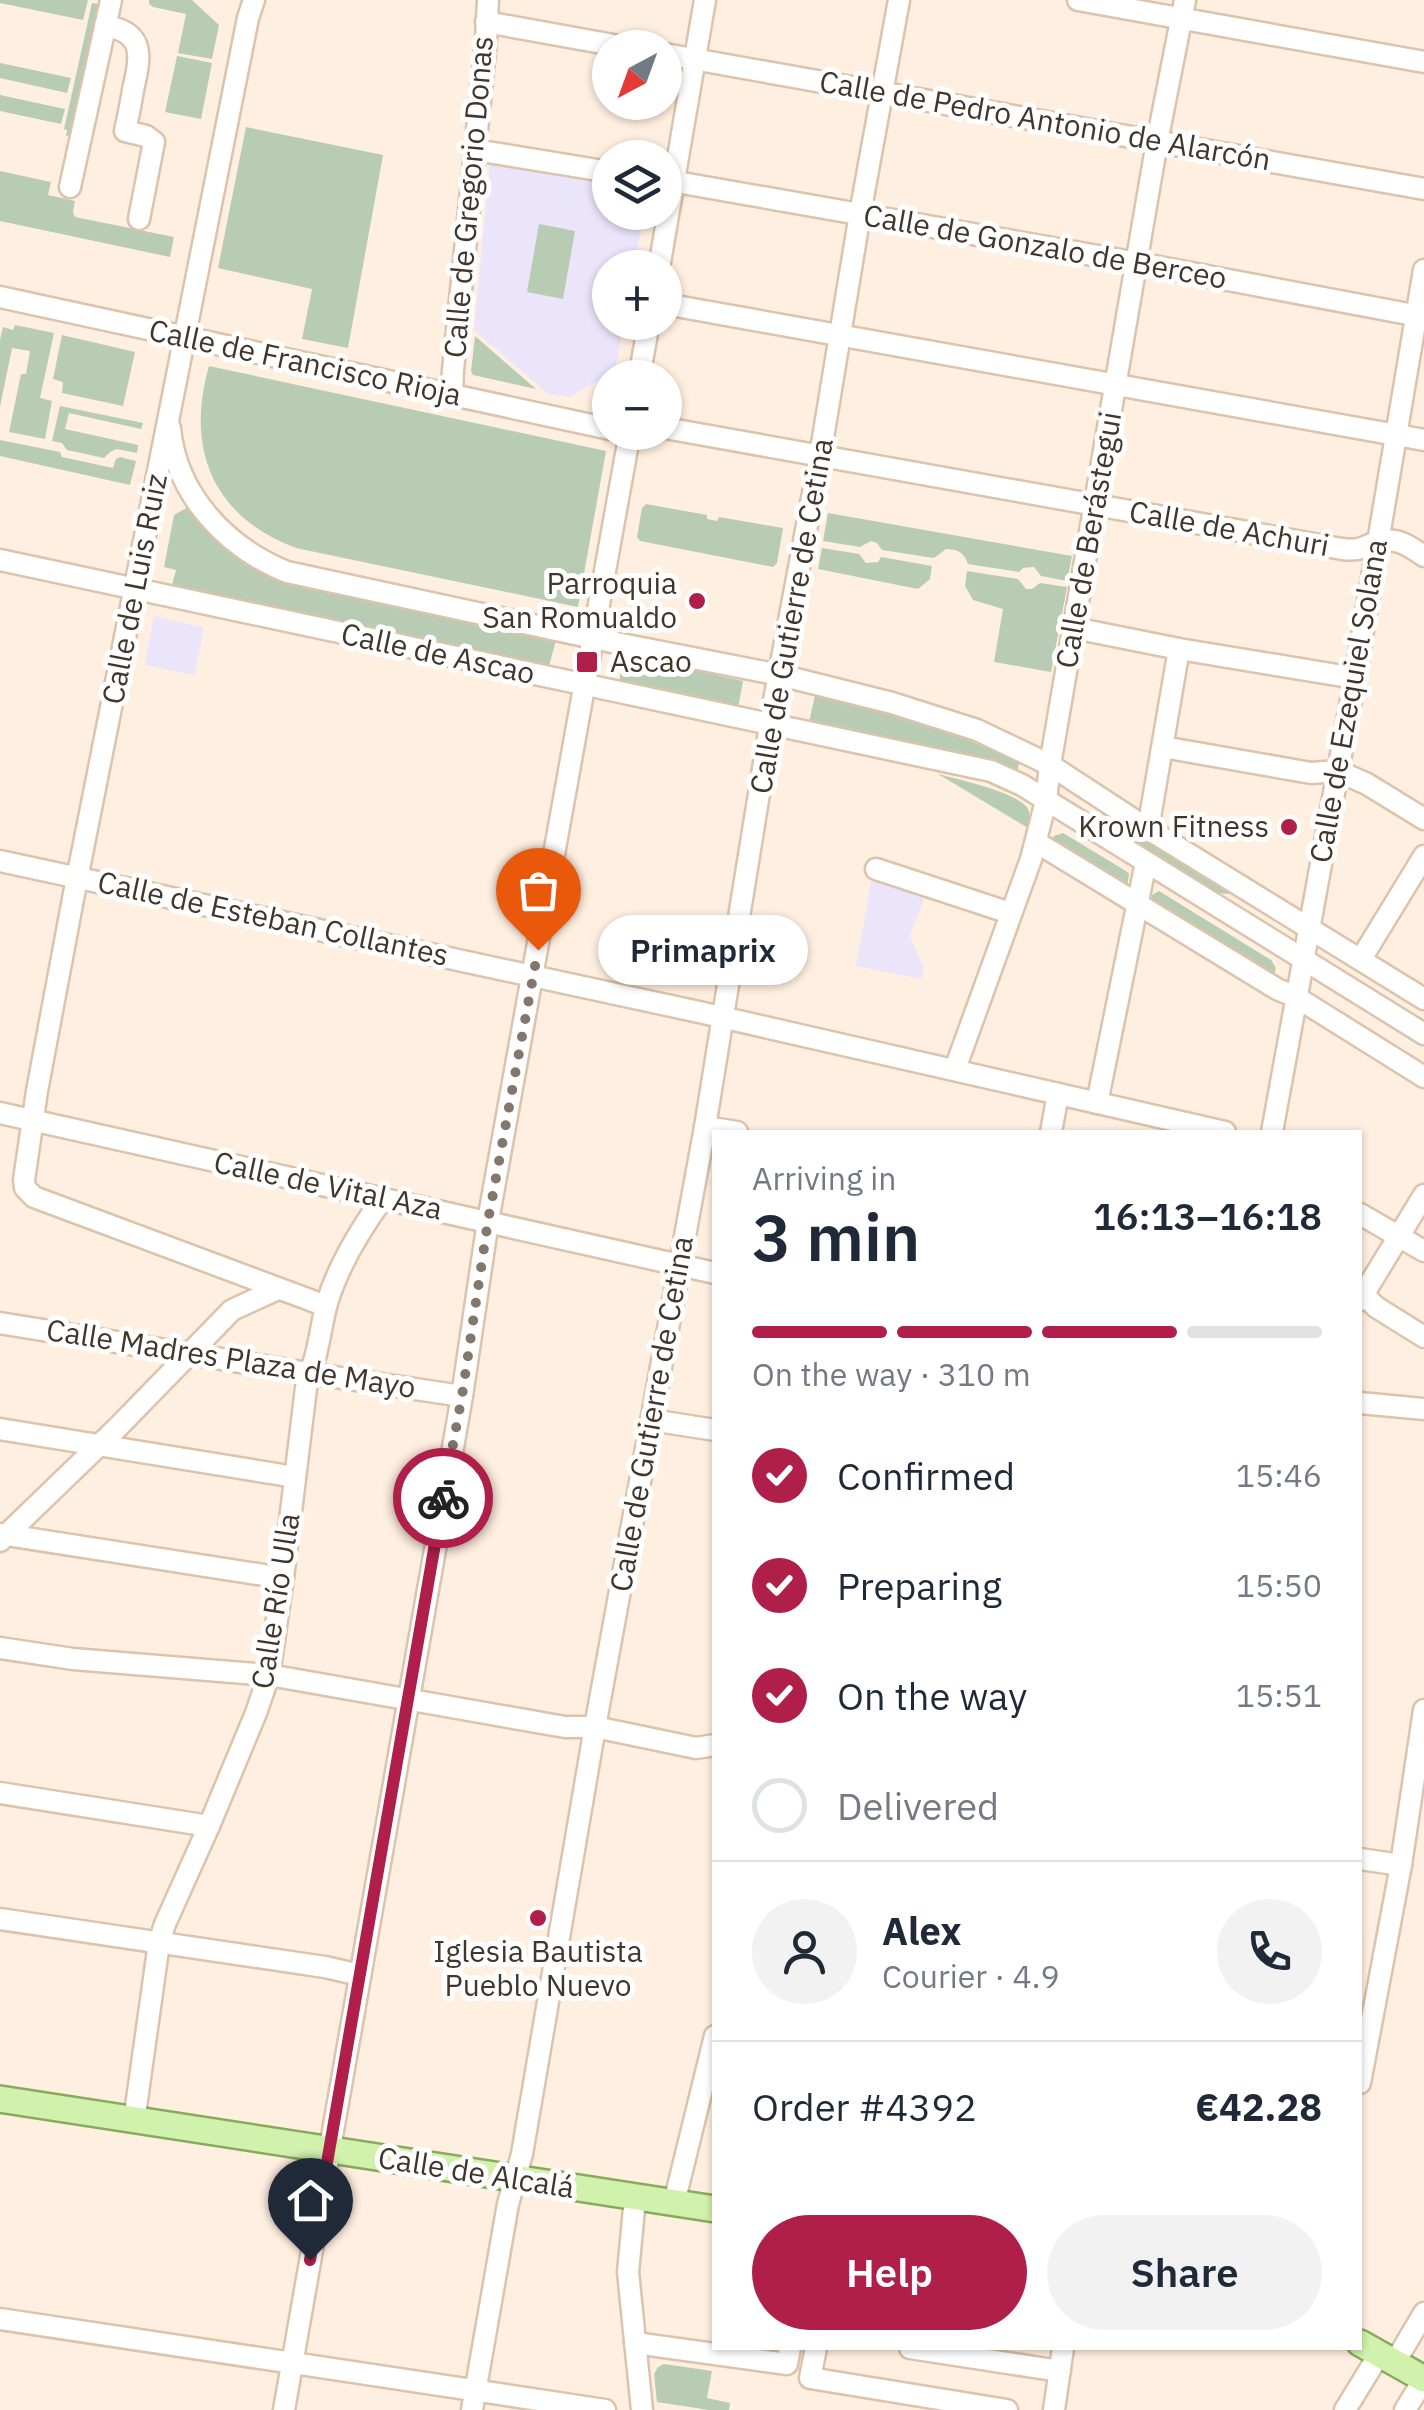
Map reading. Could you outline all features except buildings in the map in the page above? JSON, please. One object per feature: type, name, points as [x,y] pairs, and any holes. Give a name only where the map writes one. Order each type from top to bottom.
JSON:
[{"type":"main road","name":"Calle de Alcalá","points":[[0,2100],[712,2209]]},
{"type":"main road","points":[[1378,2353],[1424,2379]]},
{"type":"street","points":[[70,187],[111,0]]},
{"type":"street","name":"Calle de Gregorio Donas","points":[[452,394],[488,0]]},
{"type":"street","points":[[678,140],[706,0]]},
{"type":"street","name":"Calle de Gutierre de Cetina","points":[[474,2400],[508,2204],[522,2154],[595,1727],[705,1127],[771,725],[899,0]]},
{"type":"street","points":[[1078,0],[1183,9],[1424,62]]},
{"type":"street","name":"Calle de Luis Ruiz","points":[[249,5],[78,877],[24,1180],[25,1188],[34,1198],[278,1289]]},
{"type":"street","name":"Calle de Berástegui","points":[[955,1069],[1036,842],[1046,800],[1094,505],[1183,9]]},
{"type":"street","points":[[486,22],[592,41]]},
{"type":"street","points":[[105,26],[124,31],[138,46],[140,58],[125,131],[154,142],[139,218]]},
{"type":"street","name":"Calle de Pedro Antonio de Alarcón","points":[[682,56],[1424,189]]},
{"type":"street","points":[[475,150],[592,169]]},
{"type":"street","name":"Calle de Gonzalo de Berceo","points":[[682,183],[1420,316]]},
{"type":"street","name":"Calle de Ezequiel Solana","points":[[1272,1130],[1420,316],[1424,270]]},
{"type":"street","name":"Calle de Francisco Rioja","points":[[0,297],[592,425]]},
{"type":"street","points":[[682,307],[1424,440]]},
{"type":"street","name":"Calle de Ascao","points":[[168,412],[176,458],[193,496],[219,530],[263,563],[287,572],[780,675],[926,712],[977,730],[1050,765],[1114,807]]},
{"type":"street","name":"Calle de Achuri","points":[[682,431],[1342,549],[1362,550],[1378,542]]},
{"type":"street","points":[[284,2410],[462,1396],[488,1221],[627,450]]},
{"type":"street","points":[[1378,542],[1398,542],[1424,556]]},
{"type":"street","name":"Calle de Ascao","points":[[0,560],[991,771],[1010,778],[1217,906]]},
{"type":"street","points":[[1074,628],[1355,678]]},
{"type":"street","points":[[1148,829],[1179,649]]},
{"type":"street","points":[[1163,746],[1311,772],[1338,771],[1424,819]]},
{"type":"street","points":[[1046,800],[1058,789],[1064,789],[1095,808],[1114,807],[1424,999]]},
{"type":"street","points":[[1036,842],[1424,1078]]},
{"type":"street","points":[[1361,959],[1424,856]]},
{"type":"street","name":"Calle de Esteban Collantes","points":[[0,861],[955,1069],[1216,1130]]},
{"type":"street","points":[[1098,1103],[1146,862]]},
{"type":"street","points":[[876,869],[1010,913]]},
{"type":"street","points":[[1217,906],[1235,905],[1288,939],[1296,940],[1310,929]]},
{"type":"street","points":[[1217,906],[1424,1034]]},
{"type":"street","points":[[1051,1130],[1058,1094]]},
{"type":"street","name":"Calle de Vital Aza","points":[[0,1113],[712,1273]]},
{"type":"street","points":[[705,1127],[725,1130]]},
{"type":"street","points":[[1362,1293],[1424,1195]]},
{"type":"street","name":"Calle Río Ulla","points":[[134,2121],[158,1944],[269,1675],[308,1373],[314,1363],[326,1306],[336,1277],[383,1198]]},
{"type":"street","points":[[1362,1215],[1424,1251]]},
{"type":"street","points":[[2,1536],[232,1310],[278,1289],[326,1306]]},
{"type":"street","points":[[1362,1296],[1424,1337]]},
{"type":"street","name":"Calle Madres Plaza de Mayo","points":[[0,1322],[462,1396]]},
{"type":"street","points":[[1362,1403],[1424,1409]]},
{"type":"street","points":[[651,1420],[712,1430]]},
{"type":"street","points":[[0,1429],[295,1476]]},
{"type":"street","points":[[2,1536],[283,1578]]},
{"type":"street","points":[[0,1648],[74,1659],[269,1675],[565,1727],[595,1727],[706,1746]]},
{"type":"street","points":[[1362,2072],[1424,1710]]},
{"type":"street","points":[[0,1794],[209,1826]]},
{"type":"street","points":[[1362,1859],[1400,1864]]},
{"type":"street","points":[[0,1919],[360,1975]]},
{"type":"street","points":[[674,2203],[712,2048]]},
{"type":"street","points":[[635,2198],[628,2272],[642,2410]]},
{"type":"street","points":[[1345,2410],[1378,2353],[1424,2313]]},
{"type":"street","points":[[0,2319],[292,2363],[474,2400],[605,2410]]},
{"type":"street","points":[[635,2344],[787,2364],[790,2350]]},
{"type":"street","points":[[816,2350],[810,2378],[1008,2410]]},
{"type":"street","points":[[923,2350],[1060,2371]]},
{"type":"street","points":[[1054,2410],[1063,2350]]},
{"type":"street","points":[[1405,2410],[1424,2379]]},
{"type":"street","points":[[867,2410],[870,2388]]},
{"type":"shaded area","points":[[490,162],[592,179],[592,230],[641,230],[637,250],[592,250],[592,340],[621,340],[617,360],[592,360],[592,384],[570,397],[548,394],[474,330]]},
{"type":"shaded area","points":[[154,616],[204,628],[194,675],[145,665]]},
{"type":"shaded area","points":[[872,878],[925,896],[910,936],[924,968],[921,979],[856,966]]},
{"type":"green space","points":[[0,0],[88,0],[83,20]]},
{"type":"green space","points":[[149,0],[192,0],[219,25],[212,59],[178,53],[186,14],[153,7]]},
{"type":"green space","points":[[92,3],[104,5],[72,136],[66,136],[64,129]]},
{"type":"green space","points":[[177,56],[212,63],[201,119],[165,112]]},
{"type":"green space","points":[[0,63],[71,78],[67,93],[0,78]]},
{"type":"green space","points":[[0,95],[65,109],[61,124],[0,111]]},
{"type":"green space","points":[[246,127],[383,155],[348,348],[302,339],[312,289],[218,268]]},
{"type":"green space","points":[[0,171],[51,182],[48,195],[75,201],[75,217],[174,237],[170,257],[0,221]]},
{"type":"green space","points":[[539,224],[575,231],[563,299],[527,292]]},
{"type":"green space","points":[[15,325],[54,333],[40,398],[52,401],[45,439],[9,432],[30,351],[12,348],[0,407],[0,340],[3,327],[13,330]]},
{"type":"green space","points":[[62,335],[135,352],[123,406],[62,393],[63,382],[53,379]]},
{"type":"green space","points":[[475,336],[536,389],[473,375]]},
{"type":"green space","points":[[209,366],[606,451],[578,607],[296,548],[267,535],[244,518],[212,477],[204,452],[202,396]]},
{"type":"green space","points":[[60,406],[143,423],[141,429],[69,413],[65,429],[138,445],[137,453],[117,449],[104,458],[67,450],[62,443],[52,441]]},
{"type":"green space","points":[[0,440],[113,468],[120,457],[136,461],[130,485],[0,456]]},
{"type":"green space","points":[[646,504],[707,515],[707,519],[717,521],[719,517],[783,528],[777,563],[773,567],[640,541],[637,537]]},
{"type":"green space","points":[[190,506],[232,554],[273,577],[556,640],[549,666],[172,585],[176,570],[164,567],[174,515]]},
{"type":"green space","points":[[828,513],[1072,556],[1067,581],[1041,576],[1034,567],[1019,572],[968,564],[954,550],[946,549],[934,558],[882,550],[871,541],[860,547],[823,541]]},
{"type":"green space","points":[[822,548],[859,554],[866,563],[878,562],[881,557],[932,566],[930,579],[918,589],[818,569]]},
{"type":"green space","points":[[967,571],[1018,579],[1026,589],[1040,583],[1067,587],[1051,672],[994,662],[1003,609],[973,600],[965,586]]},
{"type":"green space","points":[[624,655],[743,681],[738,708],[619,682]]},
{"type":"green space","points":[[815,695],[969,740],[1019,763],[1017,773],[809,723]]},
{"type":"green space","points":[[938,774],[1015,798],[1029,811],[1028,828]]},
{"type":"green space","points":[[1107,817],[1229,894],[1215,893],[1096,819]]},
{"type":"green space","points":[[1063,833],[1126,871],[1127,888],[1051,842]]},
{"type":"green space","points":[[1159,891],[1271,960],[1276,968],[1273,979],[1150,906],[1152,895]]},
{"type":"green space","points":[[664,2364],[712,2371],[707,2398],[730,2403],[729,2410],[657,2402],[654,2374]]},
{"type":"way so far","points":[[443,1498],[538,950]]},
{"type":"place","name":"Parroquia San Romualdo","points":[[697,601]]},
{"type":"place","name":"Ascao","points":[[587,662]]},
{"type":"place","name":"Krown Fitness","points":[[1289,827]]},
{"type":"place","name":"Primaprix","points":[[538,950]]},
{"type":"place","name":"Iglesia Bautista Pueblo Nuevo","points":[[538,1918]]},
{"type":"route","points":[[310,2260],[443,1498]]}]
